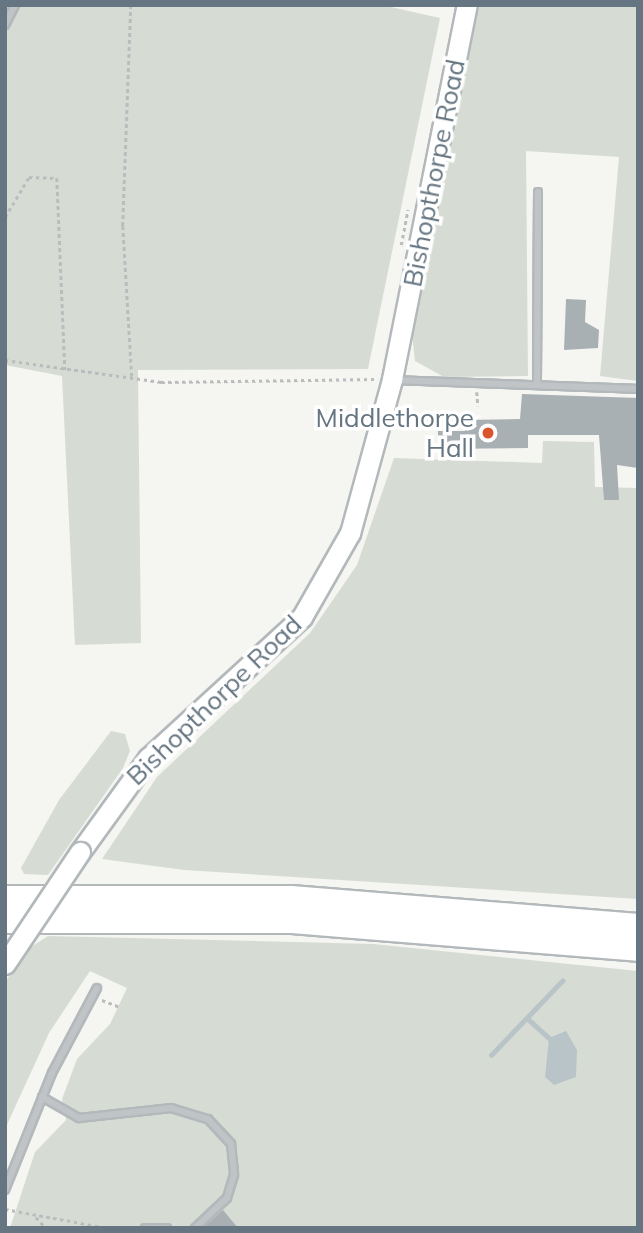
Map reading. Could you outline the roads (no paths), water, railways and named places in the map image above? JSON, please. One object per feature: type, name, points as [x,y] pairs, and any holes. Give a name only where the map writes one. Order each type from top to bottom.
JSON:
[{"type":"highway","points":[[5,898],[291,898],[638,926]]},
{"type":"highway","points":[[5,921],[292,921],[638,949]]},
{"type":"street","name":"Bishopthorpe Road","points":[[5,964],[80,852],[148,758],[302,617],[350,533],[392,379],[467,5]]},
{"type":"lane","points":[[5,26],[15,5]]},
{"type":"lane","points":[[537,383],[538,192]]},
{"type":"lane","points":[[392,379],[638,389]]},
{"type":"lane","points":[[5,1189],[42,1097],[97,988]]},
{"type":"lane","points":[[42,1097],[79,1118],[172,1108],[208,1119],[231,1144],[234,1175],[227,1198],[195,1228]]},
{"type":"lane","points":[[145,1228],[167,1228]]},
{"type":"waterway","points":[[491,1055],[562,981]]},
{"type":"waterway","points":[[527,1018],[549,1038]]},
{"type":"place","name":"Middlethorpe Hall","points":[[488,433]]}]
